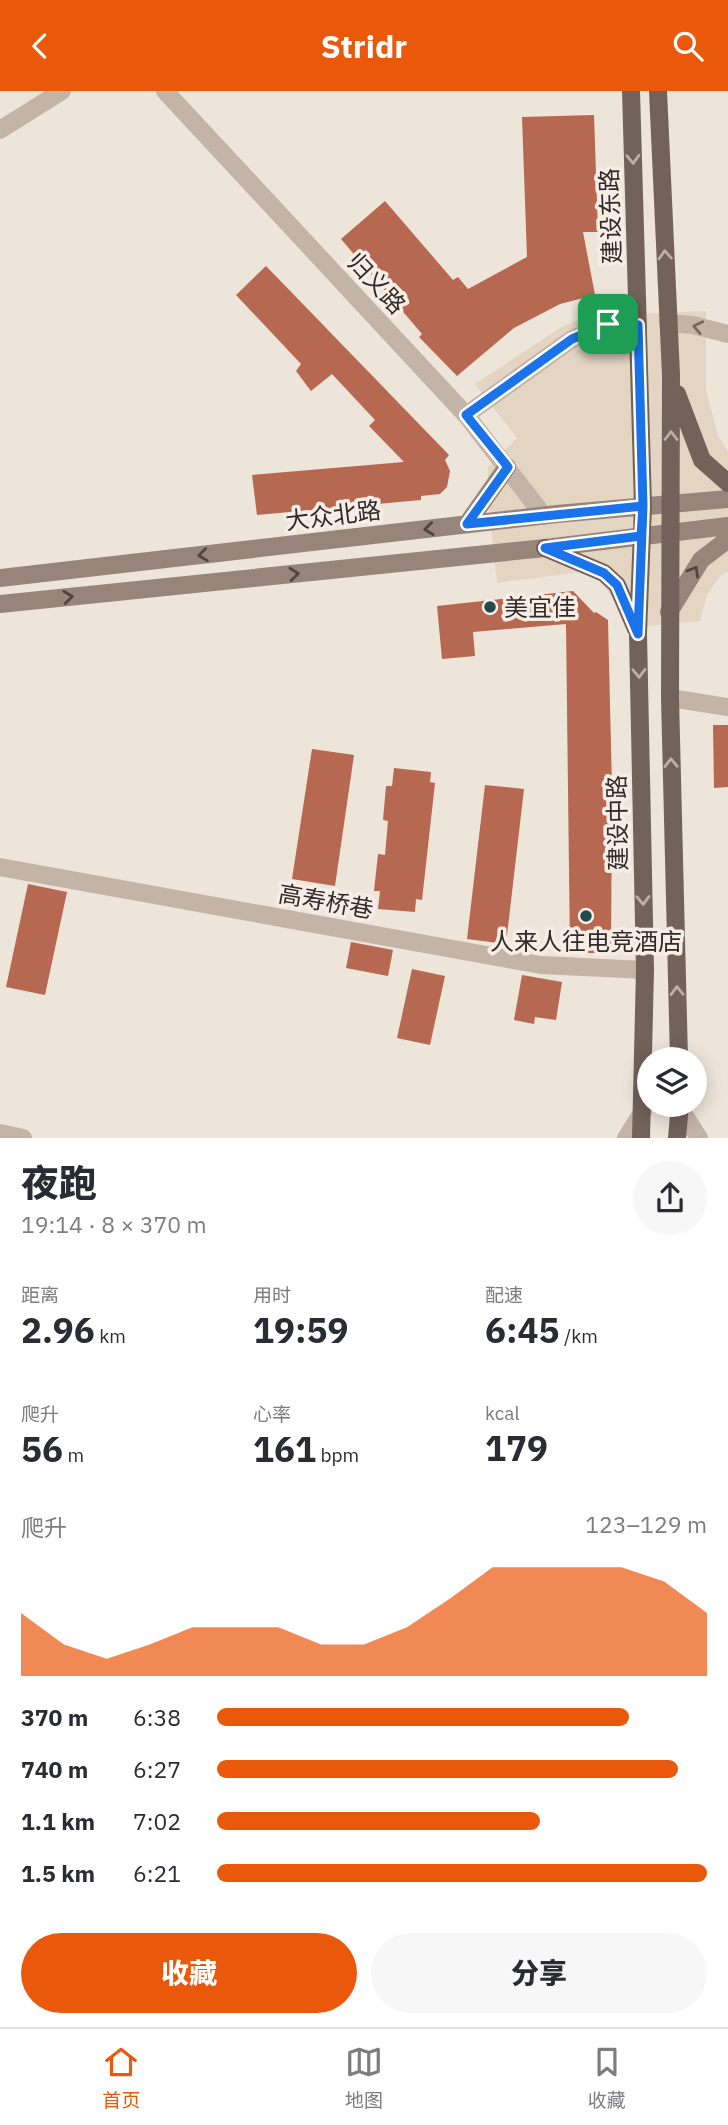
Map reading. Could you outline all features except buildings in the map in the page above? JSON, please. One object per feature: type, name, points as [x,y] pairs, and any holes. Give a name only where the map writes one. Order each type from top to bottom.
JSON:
[{"type":"main road","name":"建设东路","points":[[631,91],[643,506]]},
{"type":"main road","points":[[658,91],[671,375],[669,612],[679,1047]]},
{"type":"main road","points":[[671,375],[692,439],[702,460],[728,483]]},
{"type":"main road","points":[[467,524],[508,467]]},
{"type":"main road","name":"大众北路","points":[[0,578],[467,524],[728,499]]},
{"type":"main road","name":"建设中路","points":[[643,506],[638,634],[645,970],[644,1047]]},
{"type":"main road","points":[[0,604],[545,548],[728,526]]},
{"type":"main road","points":[[669,612],[701,560],[728,540]]},
{"type":"main road","points":[[545,548],[604,573],[617,585],[638,634]]},
{"type":"main road","name":"建设中路","points":[[640,1138],[642,1117]]},
{"type":"main road","points":[[677,1138],[679,1117]]},
{"type":"street","points":[[0,130],[62,91]]},
{"type":"street","name":"归义路","points":[[165,91],[470,412],[508,467],[550,515]]},
{"type":"street","points":[[180,91],[470,412],[550,515]]},
{"type":"street","points":[[668,323],[693,325],[728,334]]},
{"type":"street","points":[[470,412],[572,339],[608,324],[638,325]]},
{"type":"street","points":[[670,698],[728,707]]},
{"type":"street","name":"高寿桥巷","points":[[0,867],[541,965],[645,970]]},
{"type":"street","points":[[626,1138],[639,1117]]},
{"type":"street","points":[[687,1117],[699,1138]]},
{"type":"street","points":[[0,1133],[23,1138]]},
{"type":"shaded area","points":[[706,311],[706,390],[718,436],[728,451],[728,572],[721,575],[707,595],[700,621],[628,628],[615,601],[601,582],[581,572],[497,583],[489,509],[488,467],[517,438],[475,384],[563,326],[588,316]]},
{"type":"place","name":"美宜佳","points":[[490,607]]},
{"type":"place","name":"人来人往电竞酒店","points":[[586,916]]},
{"type":"route","points":[[608,324],[572,339],[466,415],[508,467],[467,524],[643,506],[638,634],[617,585],[604,573],[545,548],[641,536],[643,506],[638,325],[608,324]]}]
